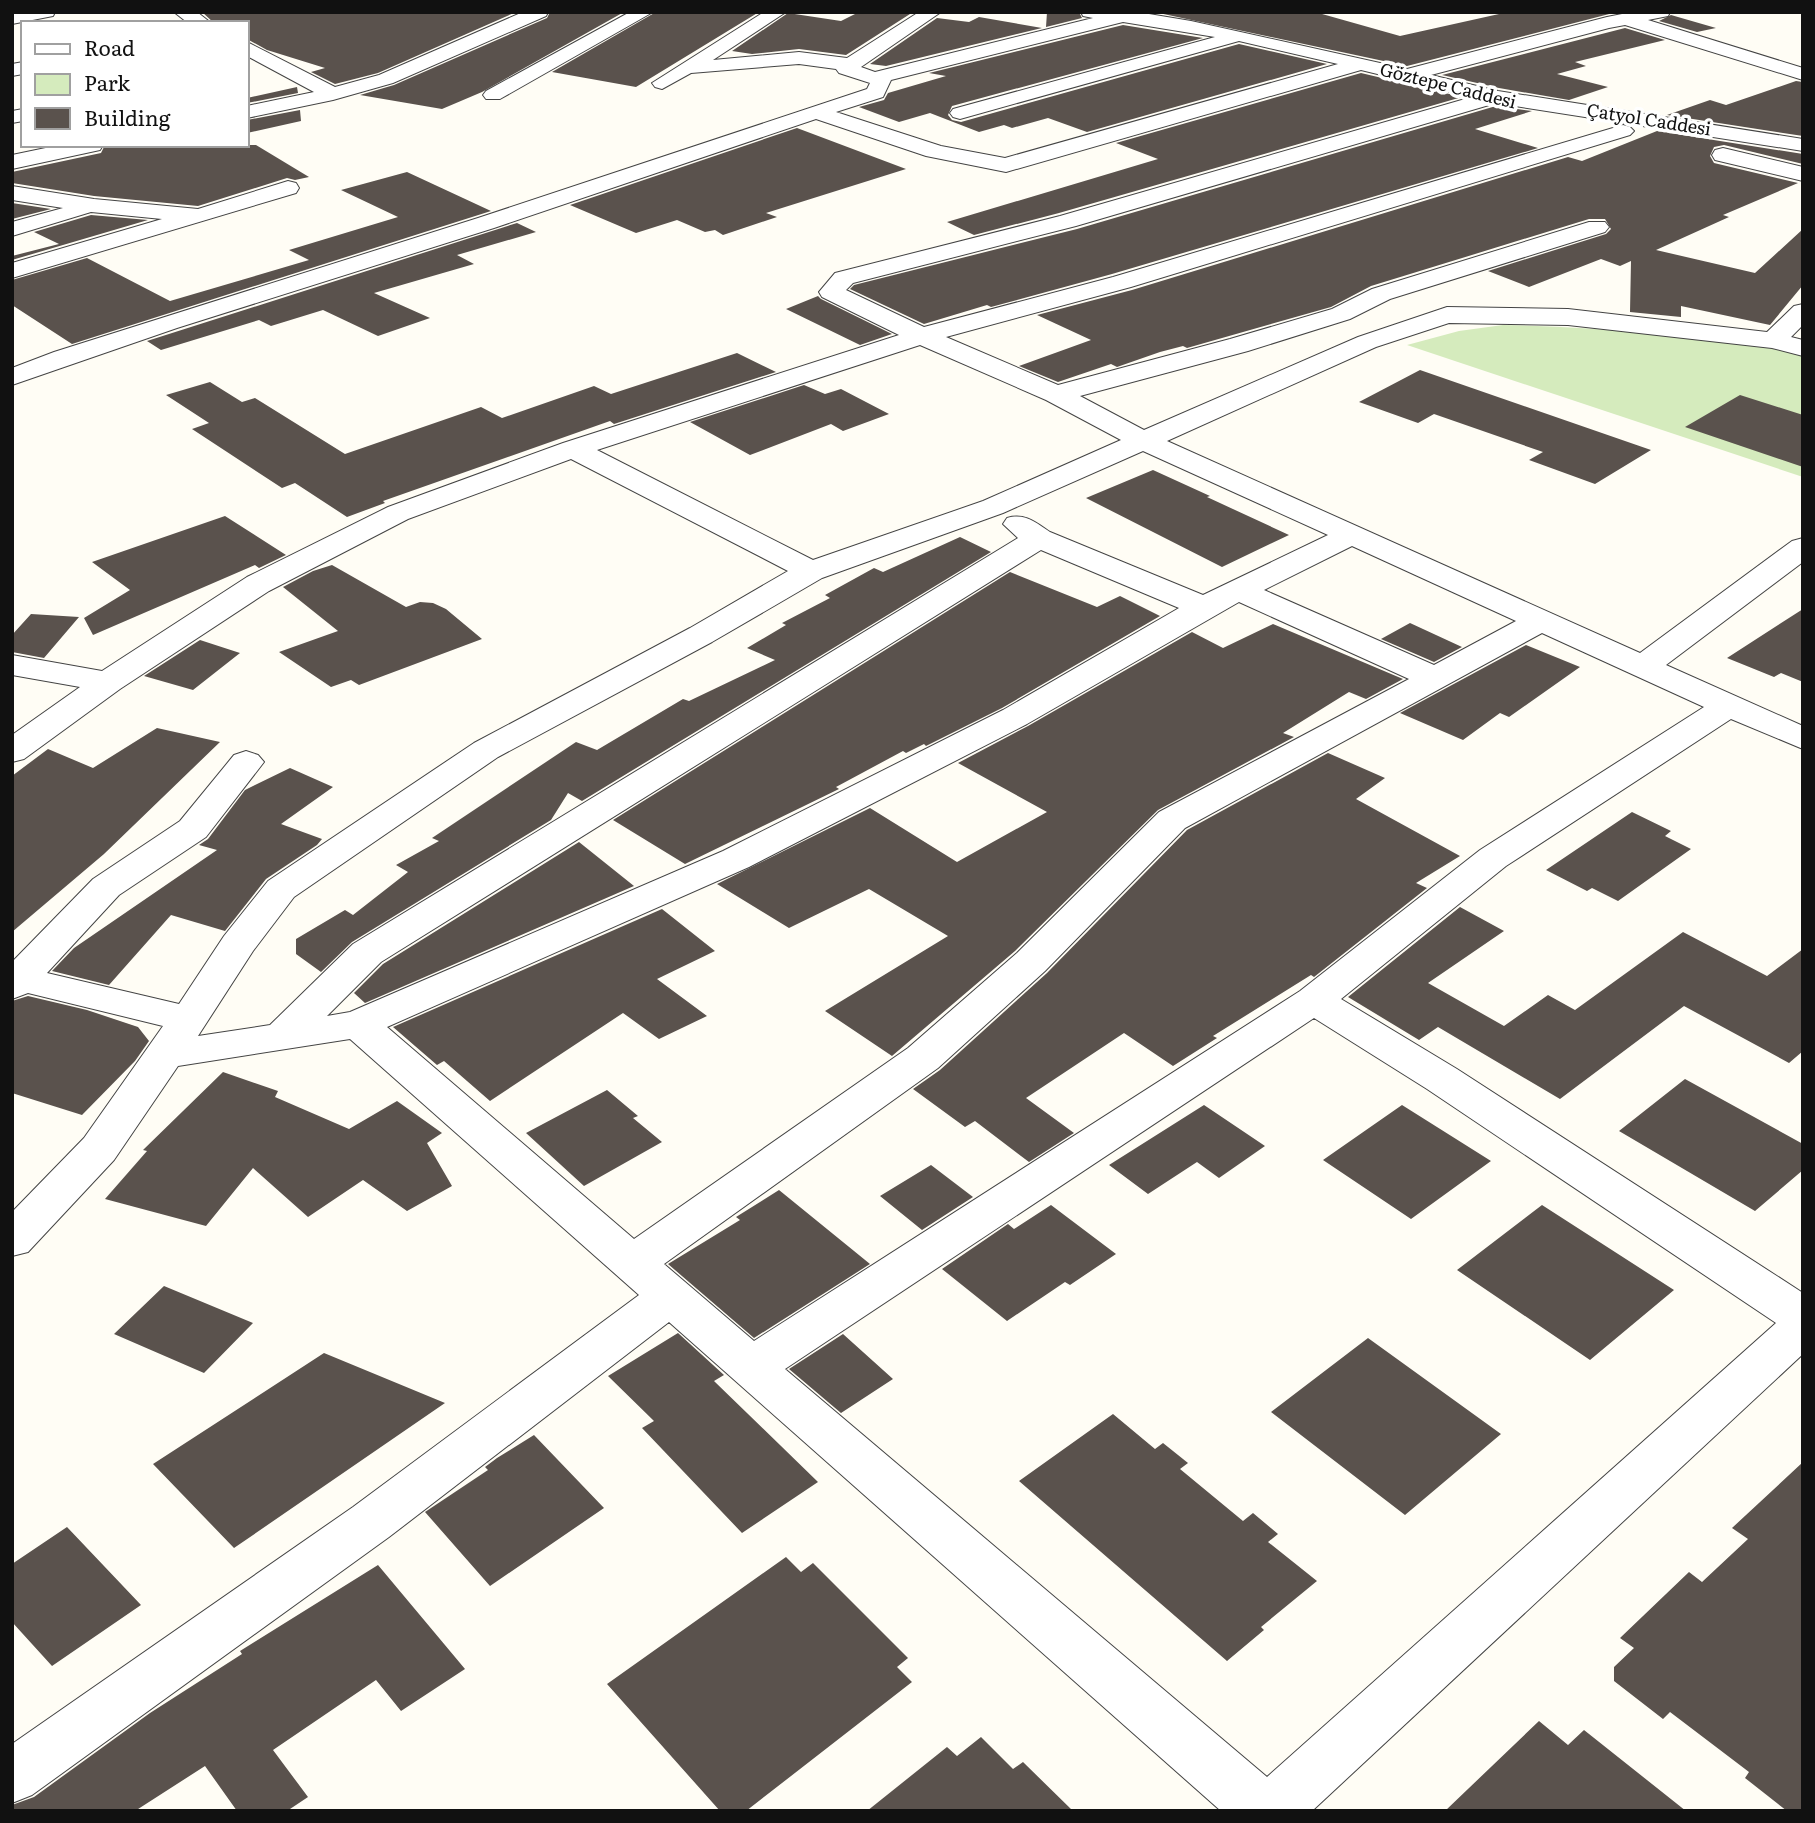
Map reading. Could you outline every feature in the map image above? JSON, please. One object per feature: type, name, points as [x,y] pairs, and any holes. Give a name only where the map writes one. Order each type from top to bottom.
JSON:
[{"type":"street","points":[[12,18],[46,12]]},
{"type":"street","points":[[183,12],[199,21]]},
{"type":"street","points":[[248,112],[333,94],[386,79],[538,12]]},
{"type":"street","points":[[493,95],[644,12]]},
{"type":"street","points":[[662,83],[777,12]]},
{"type":"street","points":[[12,377],[94,345],[444,237],[876,93],[881,80],[846,69],[932,12]]},
{"type":"street","name":"Göztepe Caddesi","points":[[1090,12],[1169,22],[1241,36],[1803,174]]},
{"type":"street","points":[[1169,22],[1204,12]]},
{"type":"street","points":[[1405,75],[1661,12]]},
{"type":"street","points":[[874,78],[1123,16]]},
{"type":"street","points":[[1626,19],[1803,74]]},
{"type":"street","points":[[960,113],[1241,36]]},
{"type":"street","points":[[248,49],[333,94]]},
{"type":"street","points":[[1765,62],[1803,53]]},
{"type":"street","points":[[687,68],[800,58],[852,65]]},
{"type":"street","points":[[816,112],[925,149],[970,161],[1006,165],[1357,64]]},
{"type":"street","points":[[1495,97],[1068,221],[845,278],[831,292],[921,336],[1056,394],[1144,441],[1803,739]]},
{"type":"street","name":"Çatyol Caddesi","points":[[1495,97],[1803,145]]},
{"type":"street","points":[[12,752],[107,682],[258,584],[398,513],[573,449],[921,336],[1122,282],[1623,131]]},
{"type":"street","points":[[12,162],[83,147]]},
{"type":"street","points":[[12,271],[288,188]]},
{"type":"street","points":[[12,193],[94,206],[200,216]]},
{"type":"street","points":[[12,229],[94,206]]},
{"type":"street","points":[[1056,394],[1341,314],[1381,295],[1597,227]]},
{"type":"street","points":[[1360,305],[1388,335]]},
{"type":"street","points":[[1773,340],[1803,311]]},
{"type":"street","points":[[12,1240],[99,1149],[239,944],[281,889],[486,750],[701,635],[811,571],[993,507],[1388,335],[1447,315],[1568,317],[1773,340],[1803,348]]},
{"type":"street","points":[[573,449],[811,571]]},
{"type":"street","points":[[993,507],[1039,538],[1204,607]]},
{"type":"street","points":[[246,762],[193,829],[106,887],[15,980],[177,1037],[283,1036],[359,1024],[736,859],[1014,717],[1204,607],[1352,535]]},
{"type":"street","points":[[283,1036],[368,953],[1039,538]]},
{"type":"street","points":[[1643,666],[1803,547]]},
{"type":"street","points":[[1239,590],[1435,678]]},
{"type":"street","points":[[633,1263],[923,1058],[1031,962],[1171,820],[1542,620]]},
{"type":"street","points":[[12,665],[107,682]]},
{"type":"street","points":[[751,1367],[1314,1000],[1493,858],[1728,706]]},
{"type":"street","points":[[1314,1000],[1453,1087],[1803,1317]]},
{"type":"street","points":[[359,1024],[433,1093],[633,1263],[998,1585],[1264,1811]]},
{"type":"street","points":[[12,1777],[371,1522],[670,1296]]},
{"type":"street","points":[[1270,1811],[1803,1326]]},
{"type":"green space","points":[[1503,325],[1653,334],[1803,354],[1803,477],[1407,345],[1459,331]]},
{"type":"building","points":[[202,12],[516,12],[378,73],[335,84],[311,72],[325,68],[267,50],[248,40],[248,21],[212,21]]},
{"type":"building","points":[[550,12],[624,12],[482,92],[442,109],[360,95],[394,85],[547,18]]},
{"type":"building","points":[[656,12],[759,12],[636,87],[552,72]]},
{"type":"building","points":[[859,12],[910,14],[846,55],[799,49],[752,54],[732,51],[788,13],[841,21]]},
{"type":"building","points":[[1047,12],[1079,12],[1082,18],[1046,27]]},
{"type":"building","points":[[1154,12],[1315,12],[1400,36],[1508,12],[1617,12],[1407,66]]},
{"type":"building","points":[[1671,15],[1716,28],[1697,32],[1659,21]]},
{"type":"building","points":[[979,17],[1042,28],[886,66],[870,64],[937,18],[969,22]]},
{"type":"building","points":[[1123,25],[1203,38],[952,106],[948,115],[952,120],[961,122],[1239,44],[1327,64],[1087,132],[1048,118],[1012,128],[1004,125],[979,132],[930,113],[899,122],[859,107],[884,100],[888,93],[946,76],[929,73]]},
{"type":"building","points":[[1625,28],[1665,40],[1575,62],[1586,66],[1557,74],[1608,87],[1569,100],[1442,75]]},
{"type":"building","points":[[1361,73],[1462,97],[974,235],[947,222],[1158,159],[1116,143]]},
{"type":"building","points":[[1796,81],[1803,82],[1803,136],[1667,115],[1710,100],[1726,105]]},
{"type":"building","points":[[297,87],[298,93],[248,103],[248,98]]},
{"type":"building","points":[[1496,106],[1532,111],[1475,129],[1538,148],[1112,274],[991,307],[987,305],[924,324],[850,289],[854,285],[1077,229]]},
{"type":"building","points":[[300,110],[301,121],[248,133],[248,120]]},
{"type":"building","points":[[797,128],[906,169],[766,213],[777,217],[723,235],[715,230],[705,232],[677,220],[636,233],[570,205]]},
{"type":"building","points":[[1657,131],[1803,154],[1803,164],[1724,145],[1714,147],[1710,156],[1714,163],[1798,183],[1723,215],[1729,217],[1656,250],[1755,273],[1803,229],[1803,285],[1770,325],[1681,306],[1681,317],[1630,312],[1631,261],[1620,266],[1601,259],[1529,287],[1488,271],[1606,234],[1611,229],[1605,219],[1589,219],[1371,286],[1331,307],[1187,348],[1183,346],[1160,352],[1117,367],[1111,364],[1058,382],[1019,366],[1091,340],[1037,315],[1132,290],[1568,157],[1582,161]]},
{"type":"building","points":[[256,145],[309,177],[295,180],[287,178],[198,206],[94,196],[12,183],[12,172],[101,153],[104,147]]},
{"type":"building","points":[[407,172],[491,211],[72,344],[12,305],[12,280],[87,258],[170,301],[309,260],[289,250],[398,217],[341,190]]},
{"type":"building","points":[[12,203],[51,209],[12,219]]},
{"type":"building","points":[[91,215],[148,220],[12,260],[12,256],[59,244],[34,232]]},
{"type":"building","points":[[517,223],[536,232],[457,255],[474,264],[374,293],[430,318],[378,336],[323,310],[271,326],[259,320],[161,350],[147,341]]},
{"type":"building","points":[[818,296],[892,334],[860,345],[786,309]]},
{"type":"building","points":[[737,353],[776,372],[614,424],[610,421],[383,501],[385,503],[347,517],[295,483],[282,488],[192,429],[209,423],[166,395],[210,382],[242,402],[255,398],[345,454],[481,407],[502,418],[594,386],[611,394]]},
{"type":"building","points":[[1420,370],[1651,450],[1595,484],[1529,460],[1543,452],[1434,414],[1418,423],[1359,402]]},
{"type":"building","points":[[804,385],[825,394],[841,389],[889,414],[843,431],[831,424],[750,455],[690,422]]},
{"type":"building","points":[[1740,395],[1803,415],[1803,467],[1685,427]]},
{"type":"building","points":[[1153,470],[1289,535],[1222,567],[1086,498]]},
{"type":"building","points":[[225,516],[286,555],[259,568],[255,565],[93,635],[84,618],[130,590],[92,562]]},
{"type":"building","points":[[960,537],[991,552],[582,801],[568,793],[551,820],[352,942],[321,972],[296,954],[296,939],[345,910],[353,915],[408,872],[396,865],[439,841],[432,838],[576,742],[597,750],[683,699],[689,701],[775,660],[747,648],[786,625],[782,623],[830,598],[825,595],[874,568],[883,572]]},
{"type":"building","points":[[332,565],[406,607],[420,602],[433,603],[446,609],[482,639],[359,685],[351,680],[331,687],[279,652],[338,631],[283,587],[313,571]]},
{"type":"building","points":[[1010,572],[1097,607],[1120,596],[1160,616],[1002,708],[926,746],[924,744],[906,753],[903,751],[836,787],[839,789],[685,864],[613,820]]},
{"type":"building","points":[[1803,609],[1803,682],[1781,673],[1774,677],[1727,658]]},
{"type":"building","points":[[31,614],[79,617],[44,658],[12,652],[12,635]]},
{"type":"building","points":[[1410,623],[1462,647],[1434,662],[1381,639]]},
{"type":"building","points":[[1273,624],[1403,679],[1366,699],[1349,692],[1283,733],[1294,737],[1158,810],[1015,951],[892,1056],[825,1011],[948,936],[869,889],[789,928],[717,884],[870,808],[957,862],[1047,812],[958,763],[1192,632],[1223,648]]},
{"type":"building","points":[[200,640],[240,653],[193,690],[144,676]]},
{"type":"building","points":[[1526,645],[1580,667],[1509,717],[1500,713],[1463,740],[1400,713]]},
{"type":"building","points":[[157,728],[220,742],[104,854],[12,932],[12,776],[48,749],[93,768]]},
{"type":"building","points":[[1328,753],[1385,778],[1356,799],[1460,856],[1416,883],[1427,888],[1314,977],[1311,975],[1213,1036],[1217,1038],[1173,1066],[1124,1033],[1026,1098],[1074,1133],[1029,1162],[975,1121],[965,1127],[913,1089],[940,1070],[1047,973],[1187,830]]},
{"type":"building","points":[[290,768],[333,787],[281,824],[322,839],[266,879],[225,931],[171,915],[109,985],[52,971],[74,948],[217,850],[199,845],[208,839],[245,790]]},
{"type":"building","points":[[1632,812],[1671,831],[1665,836],[1691,849],[1618,901],[1592,888],[1587,891],[1546,870]]},
{"type":"building","points":[[579,842],[634,886],[365,1003],[354,993],[383,964]]},
{"type":"building","points":[[1460,907],[1504,931],[1428,983],[1504,1026],[1548,995],[1575,1010],[1683,932],[1767,976],[1803,949],[1803,1051],[1789,1063],[1684,1006],[1560,1099],[1438,1027],[1419,1040],[1348,997]]},
{"type":"building","points":[[662,909],[715,951],[657,979],[707,1016],[659,1039],[623,1013],[490,1101],[444,1061],[437,1065],[393,1027]]},
{"type":"building","points":[[28,996],[87,1010],[138,1027],[149,1041],[135,1061],[82,1115],[12,1093],[12,1001]]},
{"type":"building","points":[[223,1072],[278,1091],[275,1097],[349,1129],[397,1101],[442,1133],[427,1143],[452,1186],[407,1211],[363,1180],[308,1217],[253,1168],[206,1226],[105,1199],[147,1151],[143,1150]]},
{"type":"building","points":[[1685,1079],[1803,1144],[1803,1170],[1755,1211],[1619,1131]]},
{"type":"building","points":[[607,1090],[638,1116],[633,1118],[662,1142],[584,1186],[526,1133]]},
{"type":"building","points":[[1204,1105],[1265,1146],[1219,1178],[1197,1162],[1148,1194],[1109,1165]]},
{"type":"building","points":[[1402,1105],[1491,1161],[1411,1219],[1323,1160]]},
{"type":"building","points":[[931,1165],[973,1197],[922,1230],[880,1196]]},
{"type":"building","points":[[779,1190],[870,1264],[754,1338],[668,1264],[740,1220],[736,1217]]},
{"type":"building","points":[[1051,1205],[1116,1254],[1070,1285],[1065,1282],[1007,1321],[942,1269],[1008,1224],[1014,1229]]},
{"type":"building","points":[[1542,1205],[1674,1290],[1590,1360],[1457,1270]]},
{"type":"building","points":[[164,1286],[253,1323],[204,1373],[114,1334]]},
{"type":"building","points":[[678,1333],[724,1375],[714,1381],[818,1482],[742,1533],[642,1428],[654,1421],[608,1376]]},
{"type":"building","points":[[843,1334],[893,1379],[841,1413],[789,1369]]},
{"type":"building","points":[[1368,1338],[1501,1434],[1405,1515],[1271,1412]]},
{"type":"building","points":[[324,1353],[445,1403],[234,1548],[153,1464]]},
{"type":"building","points":[[1113,1414],[1155,1449],[1163,1443],[1188,1463],[1180,1469],[1243,1521],[1253,1513],[1278,1534],[1268,1542],[1317,1581],[1261,1627],[1264,1630],[1227,1661],[1019,1481]]},
{"type":"building","points":[[534,1435],[604,1508],[490,1586],[425,1512],[488,1470],[485,1467],[497,1458]]},
{"type":"building","points":[[1803,1462],[1803,1811],[1787,1811],[1745,1778],[1749,1772],[1670,1712],[1663,1719],[1614,1681],[1614,1667],[1634,1648],[1620,1638],[1689,1572],[1702,1582],[1748,1539],[1732,1528]]},
{"type":"building","points":[[67,1527],[141,1605],[52,1666],[12,1622],[12,1564]]},
{"type":"building","points":[[786,1557],[801,1572],[813,1563],[908,1658],[897,1667],[912,1682],[746,1811],[720,1811],[607,1684]]},
{"type":"building","points":[[378,1565],[465,1669],[401,1711],[376,1680],[273,1750],[308,1797],[287,1811],[237,1811],[205,1766],[135,1811],[12,1811],[12,1805],[34,1797],[150,1713],[242,1654],[240,1651]]},
{"type":"building","points":[[1539,1721],[1568,1745],[1584,1730],[1686,1811],[1445,1811]]},
{"type":"building","points":[[981,1737],[1013,1769],[1023,1762],[1073,1811],[867,1811],[947,1747],[957,1756]]}]
